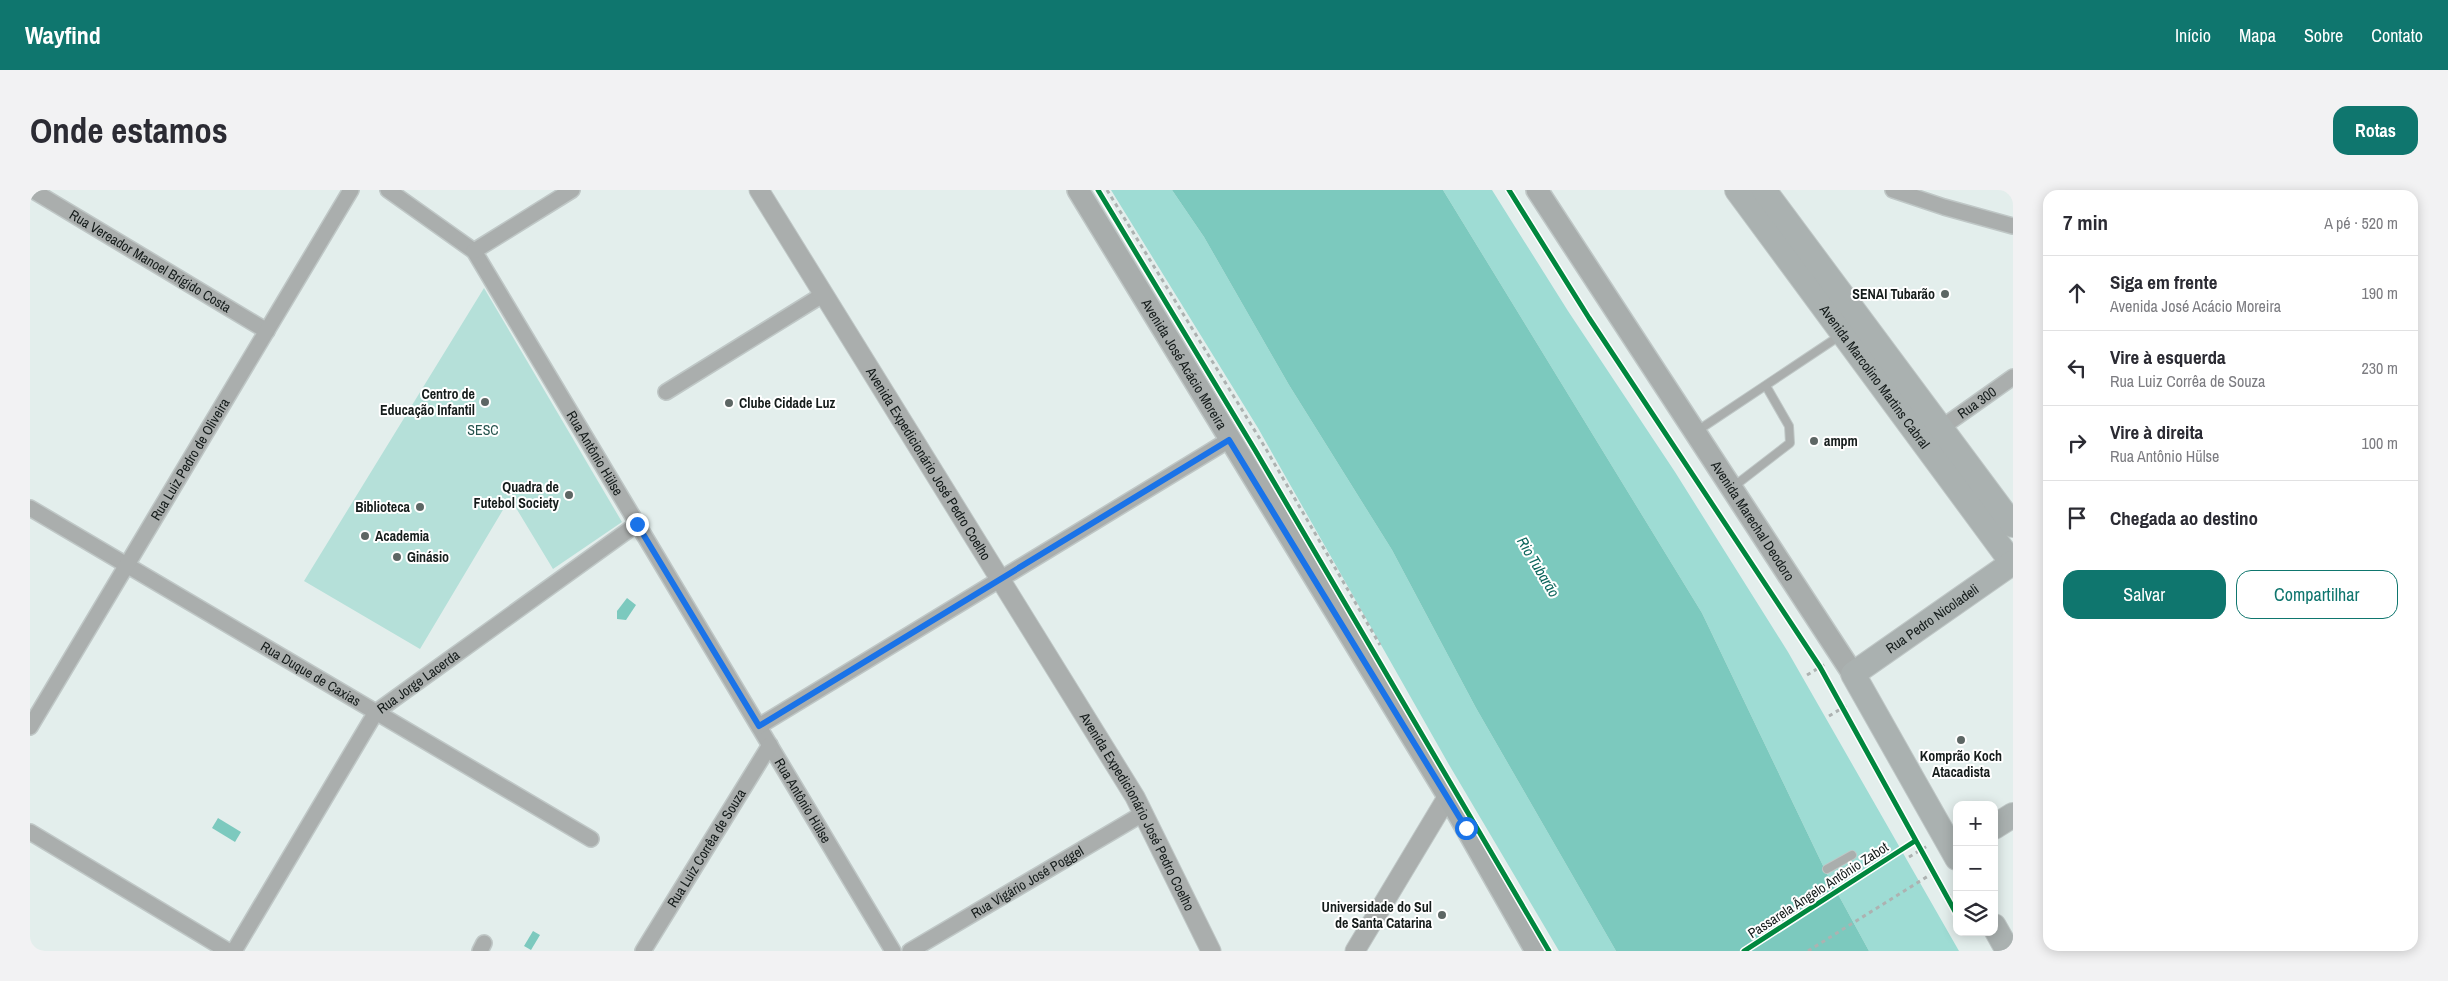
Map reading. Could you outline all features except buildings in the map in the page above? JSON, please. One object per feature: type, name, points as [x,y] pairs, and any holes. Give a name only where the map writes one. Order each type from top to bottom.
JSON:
[{"type":"main road","name":"Avenida José Acácio Moreira","points":[[1078,190],[1448,796],[1536,951]]},
{"type":"main road","name":"Avenida Marechal Deodoro","points":[[1538,190],[1853,674],[1953,849]]},
{"type":"main road","name":"Avenida Marcolino Martins Cabral","points":[[1737,190],[2013,564]]},
{"type":"main road","name":"Avenida Marcolino Martins Cabral","points":[[1764,190],[2013,525]]},
{"type":"main road","name":"Rua Pedro Nicoladeli","points":[[1853,674],[2013,564]]},
{"type":"main road","points":[[1998,824],[2013,815]]},
{"type":"main road","points":[[1998,933],[2008,951]]},
{"type":"street","name":"Rua Luiz Pedro de Oliveira","points":[[30,727],[351,190]]},
{"type":"street","name":"Rua Antônio Hülse","points":[[388,190],[474,251],[893,951]]},
{"type":"street","points":[[474,251],[572,190]]},
{"type":"street","name":"Avenida Expedicionário José Pedro Coelho","points":[[759,190],[1144,813],[1211,951]]},
{"type":"street","points":[[1893,190],[1944,207],[2013,226]]},
{"type":"street","name":"Rua Vereador Manoel Brígido Costa","points":[[33,192],[267,331]]},
{"type":"street","points":[[666,392],[824,294]]},
{"type":"street","name":"Rua 300","points":[[1941,428],[2013,377]]},
{"type":"street","points":[[759,726],[1229,440]]},
{"type":"street","name":"Rua Duque de Caxias","points":[[30,508],[591,839]]},
{"type":"street","name":"Rua Jorge Lacerda","points":[[234,951],[376,712],[637,524]]},
{"type":"street","name":"Rua Luiz Corrêa de Souza","points":[[643,951],[770,746]]},
{"type":"street","points":[[1355,951],[1448,796]]},
{"type":"street","name":"Rua Vigário José Poggel","points":[[910,951],[1144,813]]},
{"type":"street","points":[[30,832],[228,951]]},
{"type":"lane","points":[[1695,432],[1843,334]]},
{"type":"lane","points":[[1731,488],[1790,443],[1789,426],[1766,386]]},
{"type":"lane","points":[[1827,869],[1852,855]]},
{"type":"path","points":[[1107,190],[1263,444],[1383,651]]},
{"type":"path","points":[[1815,659],[1825,675]]},
{"type":"path","points":[[1838,699],[1848,716]]},
{"type":"path","points":[[1904,848],[1909,845]]},
{"type":"path","points":[[1917,846],[1924,858]]},
{"type":"path","points":[[1928,865],[1937,881]]},
{"type":"path","points":[[1808,951],[1932,872]]},
{"type":"path","points":[[1942,889],[1950,903]]},
{"type":"path","points":[[1947,897],[1953,894]]},
{"type":"green space","name":"SESC","points":[[484,288],[622,522],[553,569],[510,498],[420,649],[304,581]]},
{"type":"shaded area","points":[[1111,190],[1172,190],[1204,237],[1289,385],[1392,550],[1476,708],[1616,951],[1559,951],[1448,763],[1258,428]]},
{"type":"shaded area","points":[[1443,190],[1492,190],[1568,311],[1675,472],[1788,652],[1959,951],[1869,951],[1827,874],[1702,613]]},
{"type":"water","name":"Rio Tubarão","points":[[1172,190],[1443,190],[1702,613],[1827,874],[1869,951],[1616,951],[1476,708],[1392,550],[1289,385],[1204,237]]},
{"type":"water","points":[[627,598],[636,605],[626,620],[617,619],[617,611]]},
{"type":"water","points":[[218,818],[241,832],[235,842],[212,828]]},
{"type":"water","points":[[533,931],[540,935],[531,950],[524,946]]},
{"type":"pier","points":[[1838,889],[1840,891],[1746,951],[1742,951]]},
{"type":"cycle path","points":[[1098,190],[1255,450],[1549,951]]},
{"type":"cycle path","points":[[1509,190],[1589,318],[1820,667],[1953,908]]},
{"type":"cycle path","name":"Passarela Ângelo Antônio Zabot","points":[[1744,951],[1915,841]]},
{"type":"place","name":"SENAI Tubarão","points":[[1945,294]]},
{"type":"place","name":"Centro de Educação Infantil","points":[[485,402]]},
{"type":"place","name":"Clube Cidade Luz","points":[[729,403]]},
{"type":"place","name":"ampm","points":[[1814,441]]},
{"type":"place","name":"Quadra de Futebol Society","points":[[569,495]]},
{"type":"place","name":"Biblioteca","points":[[420,507]]},
{"type":"place","name":"Academia","points":[[365,536]]},
{"type":"place","name":"Ginásio","points":[[397,557]]},
{"type":"place","name":"Komprão Koch Atacadista","points":[[1961,740]]},
{"type":"place","name":"Universidade do Sul de Santa Catarina","points":[[1442,915]]},
{"type":"route","points":[[637,524],[759,726],[1229,440],[1466,828]]}]
